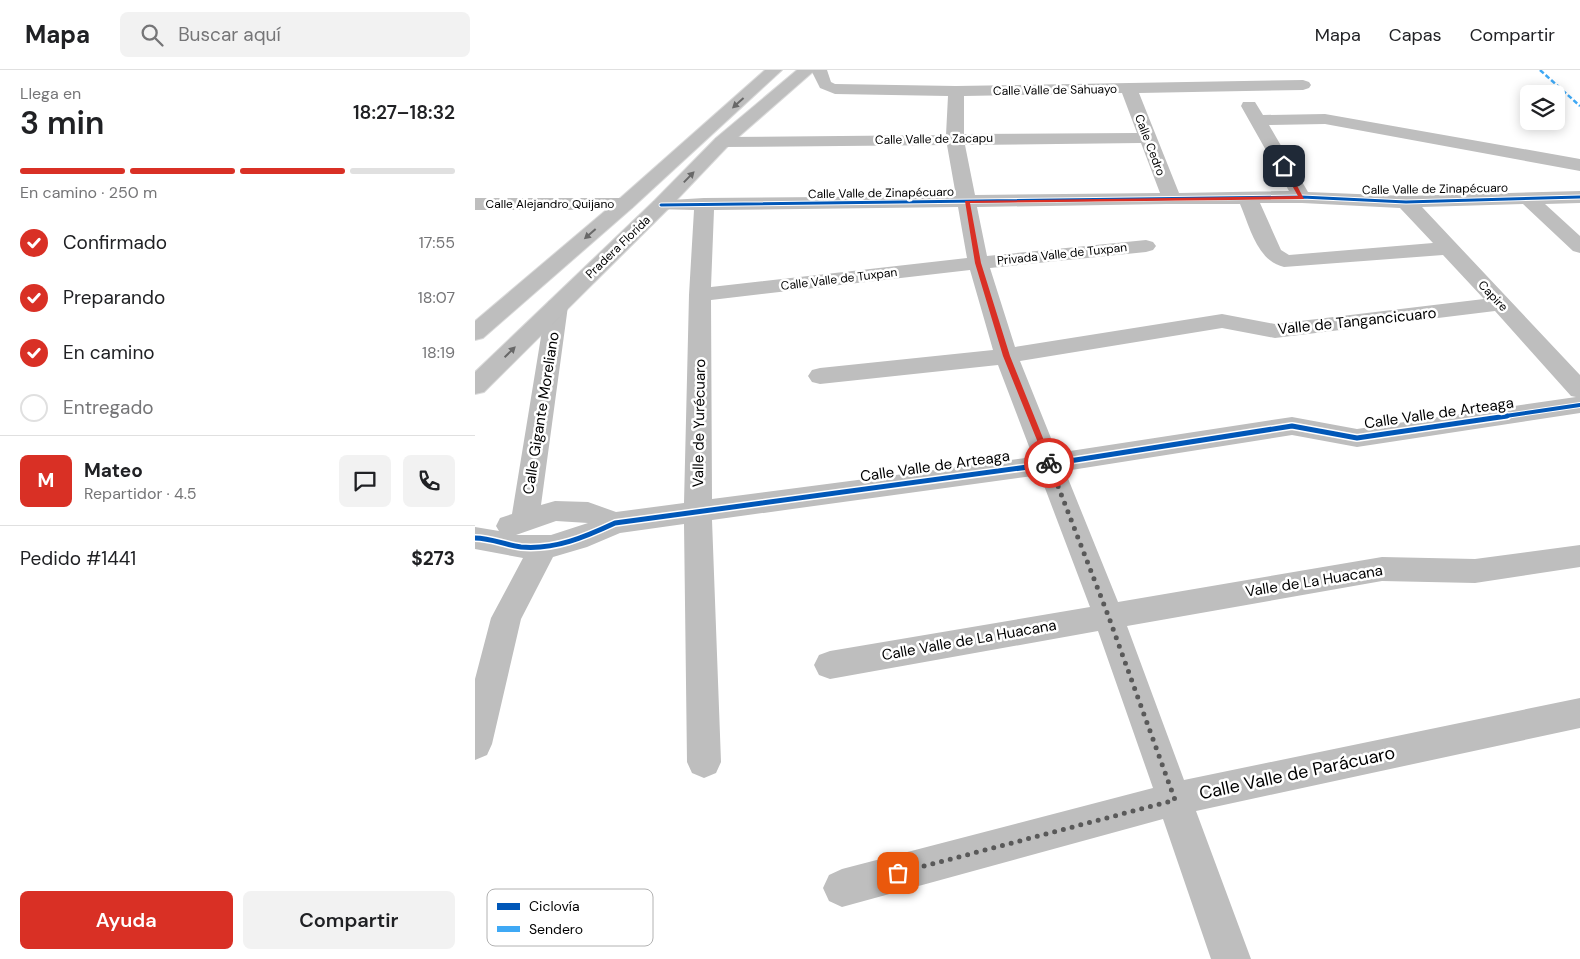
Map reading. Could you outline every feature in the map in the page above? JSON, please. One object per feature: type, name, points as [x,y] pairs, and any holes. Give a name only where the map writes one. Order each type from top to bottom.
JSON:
[{"type":"street","name":"Pradera Florida","points":[[475,334],[625,204],[774,70]]},
{"type":"street","name":"Pradera Florida","points":[[475,386],[661,206],[722,142],[807,70]]},
{"type":"street","name":"Calle Valle de Sahuayo","points":[[819,70],[827,88],[835,89],[956,91],[1303,85]]},
{"type":"street","points":[[1239,87],[1302,197]]},
{"type":"street","name":"Calle Cedro","points":[[1129,89],[1172,200]]},
{"type":"street","points":[[956,91],[955,139],[978,263],[1006,356],[1108,615],[1231,959]]},
{"type":"street","points":[[1257,120],[1307,117],[1325,118],[1580,165]]},
{"type":"street","name":"Calle Valle de Zacapu","points":[[722,142],[1147,138]]},
{"type":"street","name":"Calle Valle de Zinapécuaro","points":[[661,206],[1302,197],[1407,202],[1580,197]]},
{"type":"street","points":[[1527,198],[1580,247]]},
{"type":"street","points":[[1248,199],[1272,253],[1284,261],[1299,262],[1449,248]]},
{"type":"street","name":"Capire","points":[[1407,202],[1580,390]]},
{"type":"street","name":"Calle Alejandro Quijano","points":[[475,204],[625,204]]},
{"type":"street","name":"Valle de Yurécuaro","points":[[703,204],[700,295],[698,510],[703,762]]},
{"type":"street","name":"Privada Valle de Tuxpan","points":[[978,263],[1146,246]]},
{"type":"street","name":"Calle Valle de Tuxpan","points":[[700,295],[978,263]]},
{"type":"street","name":"Valle de Tangancicuaro","points":[[820,376],[1006,356],[1222,322],[1275,331],[1501,304]]},
{"type":"street","name":"Calle Gigante Moreliano","points":[[525,520],[557,306]]},
{"type":"street","name":"Calle Valle de Arteaga","points":[[479,538],[509,545],[543,548],[583,539],[615,523],[698,510],[1050,464],[1292,426],[1357,438],[1580,405]]},
{"type":"street","name":"Calle Valle de Arteaga","points":[[479,538],[525,520],[555,511],[588,512],[615,523]]},
{"type":"street","points":[[475,744],[507,618],[543,548]]},
{"type":"street","name":"Valle de La Huacana","points":[[1108,615],[1382,569],[1475,571],[1580,556]]},
{"type":"street","name":"Calle Valle de La Huacana","points":[[830,665],[1108,615]]},
{"type":"street","name":"Calle Valle de Parácuaro","points":[[842,888],[1175,800],[1580,714]]},
{"type":"marked path","points":[[1540,70],[1580,106]]},
{"type":"cycle path","points":[[661,205],[1302,197],[1406,202],[1580,197]]},
{"type":"cycle path","points":[[475,538],[523,547],[551,546],[577,540],[615,523],[1050,464],[1292,426],[1357,438],[1580,405]]},
{"type":"way so far","points":[[898,873],[1175,800],[1108,615],[1049,463]]},
{"type":"route","points":[[1049,463],[1006,356],[978,263],[967,202],[1302,197],[1284,166]]}]
